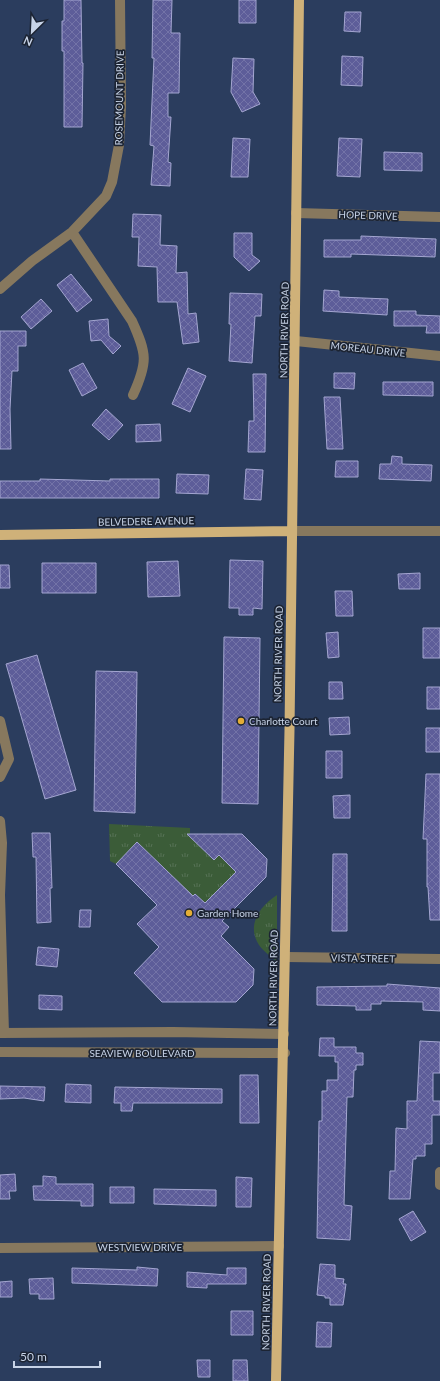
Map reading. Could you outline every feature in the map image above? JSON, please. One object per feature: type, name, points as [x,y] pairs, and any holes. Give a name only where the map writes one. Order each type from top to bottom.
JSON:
[{"type":"main road","name":"NORTH RIVER ROAD","points":[[276,1381],[285,1053],[284,1034],[296,341],[299,0]]},
{"type":"main road","name":"BELVEDERE AVENUE","points":[[0,535],[292,531]]},
{"type":"street","name":"ROSEMOUNT DRIVE","points":[[0,290],[32,261],[72,232],[106,196],[112,182],[119,145],[121,106],[120,0]]},
{"type":"street","name":"HOPE DRIVE","points":[[296,213],[440,217]]},
{"type":"street","points":[[72,232],[132,322],[140,338],[144,351],[142,375],[133,395]]},
{"type":"street","name":"MOREAU DRIVE","points":[[296,341],[440,356]]},
{"type":"street","points":[[292,531],[440,532]]},
{"type":"street","points":[[0,721],[9,759],[0,777]]},
{"type":"street","points":[[0,821],[2,843],[0,895],[2,1033]]},
{"type":"street","name":"VISTA STREET","points":[[286,957],[440,959]]},
{"type":"street","name":"SEAVIEW BOULEVARD","points":[[2,1033],[173,1032],[284,1034]]},
{"type":"street","name":"SEAVIEW BOULEVARD","points":[[0,1052],[285,1053]]},
{"type":"street","points":[[440,1172],[440,1185]]},
{"type":"street","name":"WESTVIEW DRIVE","points":[[0,1248],[279,1246]]},
{"type":"green space","points":[[109,824],[190,828],[190,836],[213,860],[219,855],[236,872],[205,903],[196,894],[193,896],[137,842],[116,864],[110,861]]},
{"type":"green space","points":[[277,895],[277,962],[259,945],[255,938],[254,923],[260,910]]},
{"type":"building","points":[[64,0],[81,0],[83,63],[82,127],[64,127],[64,51],[62,51],[62,21],[64,21]]},
{"type":"building","points":[[153,0],[172,0],[171,33],[180,33],[179,93],[168,93],[168,117],[171,117],[168,162],[171,163],[170,186],[151,185],[154,146],[150,145],[154,58],[152,58]]},
{"type":"building","points":[[239,0],[256,0],[256,23],[239,23]]},
{"type":"building","points":[[345,12],[361,12],[360,32],[344,31]]},
{"type":"building","points":[[342,56],[363,57],[362,86],[341,85]]},
{"type":"building","points":[[233,58],[254,59],[253,92],[260,104],[242,112],[231,92]]},
{"type":"building","points":[[233,138],[250,139],[248,177],[231,177]]},
{"type":"building","points":[[339,138],[362,139],[360,177],[337,176]]},
{"type":"building","points":[[384,152],[422,153],[422,171],[384,170]]},
{"type":"building","points":[[133,214],[161,215],[160,245],[177,246],[176,273],[187,272],[188,314],[196,313],[199,342],[183,344],[177,302],[158,302],[157,267],[138,266],[139,237],[132,237]]},
{"type":"building","points":[[234,233],[252,233],[252,255],[260,261],[249,271],[234,257]]},
{"type":"building","points":[[361,236],[436,239],[435,257],[351,254],[351,257],[324,257],[324,240],[361,240]]},
{"type":"building","points":[[71,274],[92,300],[77,312],[57,285]]},
{"type":"building","points":[[324,290],[339,291],[339,297],[388,299],[387,315],[323,311]]},
{"type":"building","points":[[230,293],[262,294],[261,316],[255,316],[252,363],[229,361],[231,324],[229,324]]},
{"type":"building","points":[[41,299],[52,311],[31,329],[21,317]]},
{"type":"building","points":[[394,311],[416,311],[416,315],[440,316],[440,333],[426,333],[427,326],[394,326]]},
{"type":"building","points":[[108,319],[109,336],[121,346],[113,354],[101,340],[91,341],[89,321]]},
{"type":"building","points":[[0,331],[26,331],[26,346],[18,346],[18,371],[12,371],[10,409],[11,449],[0,449]]},
{"type":"building","points":[[83,363],[97,388],[82,396],[69,370]]},
{"type":"building","points":[[188,368],[206,376],[190,412],[172,404]]},
{"type":"building","points":[[334,373],[355,373],[354,389],[334,388]]},
{"type":"building","points":[[253,374],[266,374],[265,452],[248,452],[249,421],[254,421]]},
{"type":"building","points":[[383,382],[433,382],[433,396],[383,395]]},
{"type":"building","points":[[324,397],[340,397],[343,449],[327,449]]},
{"type":"building","points":[[106,409],[123,425],[109,440],[92,425]]},
{"type":"building","points":[[160,424],[161,441],[136,442],[136,425]]},
{"type":"building","points":[[392,456],[402,457],[402,464],[432,465],[431,481],[379,479],[380,464],[391,464]]},
{"type":"building","points":[[336,461],[358,461],[358,477],[335,477]]},
{"type":"building","points":[[246,469],[263,470],[261,500],[244,499]]},
{"type":"building","points":[[177,474],[209,475],[208,494],[176,493]]},
{"type":"building","points":[[40,479],[110,481],[110,479],[159,479],[159,498],[0,498],[0,481],[40,481]]},
{"type":"building","points":[[230,560],[263,561],[262,609],[253,608],[253,615],[239,615],[239,608],[229,608]]},
{"type":"building","points":[[178,561],[180,596],[148,597],[147,562]]},
{"type":"building","points":[[42,563],[96,563],[96,593],[42,593]]},
{"type":"building","points":[[0,565],[9,565],[10,588],[0,588]]},
{"type":"building","points":[[420,573],[420,589],[399,589],[398,574]]},
{"type":"building","points":[[335,591],[352,591],[353,616],[336,616]]},
{"type":"building","points":[[423,628],[440,628],[440,658],[423,658]]},
{"type":"building","points":[[338,632],[339,657],[328,658],[326,633]]},
{"type":"building","name":"Charlotte Court","points":[[224,637],[260,638],[258,804],[222,803]]},
{"type":"building","points":[[37,655],[76,790],[45,799],[6,664]]},
{"type":"building","points":[[96,671],[137,672],[135,813],[94,811]]},
{"type":"building","points":[[329,682],[342,682],[343,699],[329,699]]},
{"type":"building","points":[[427,687],[440,687],[440,709],[427,709]]},
{"type":"building","points":[[349,717],[350,734],[330,735],[329,718]]},
{"type":"building","points":[[426,728],[440,728],[440,752],[426,752]]},
{"type":"building","points":[[326,751],[342,751],[342,778],[326,778]]},
{"type":"building","points":[[426,774],[440,774],[440,920],[430,920],[427,887],[427,839],[423,839]]},
{"type":"building","points":[[350,795],[350,818],[334,818],[333,796]]},
{"type":"building","points":[[32,833],[50,833],[52,888],[50,888],[51,922],[37,923],[36,857],[33,857]]},
{"type":"building","name":"Garden Home","points":[[187,834],[242,834],[267,859],[266,877],[222,921],[229,927],[221,936],[254,969],[253,985],[236,1002],[162,1002],[134,973],[159,947],[137,924],[157,905],[116,864],[137,842],[193,896],[195,894],[205,903],[236,872],[219,855],[214,860]]},
{"type":"building","points":[[333,854],[347,854],[347,931],[332,931]]},
{"type":"building","points":[[80,910],[91,910],[90,927],[79,927]]},
{"type":"building","points":[[38,947],[59,949],[57,967],[36,965]]},
{"type":"building","points":[[387,984],[440,988],[440,1011],[423,1010],[423,1002],[381,1001],[381,1004],[371,1004],[371,1010],[356,1010],[356,1006],[317,1005],[317,987],[387,986]]},
{"type":"building","points":[[39,995],[62,996],[62,1010],[39,1009]]},
{"type":"building","points":[[320,1038],[334,1038],[334,1047],[356,1047],[356,1053],[363,1053],[363,1065],[356,1065],[356,1070],[354,1070],[353,1097],[347,1097],[344,1205],[352,1206],[350,1240],[317,1238],[319,1121],[322,1121],[322,1091],[327,1091],[327,1080],[338,1080],[338,1062],[335,1062],[335,1056],[319,1056]]},
{"type":"building","points":[[420,1041],[440,1042],[440,1073],[433,1073],[433,1101],[440,1101],[440,1115],[432,1115],[432,1144],[425,1144],[425,1156],[416,1156],[416,1159],[413,1159],[410,1199],[389,1199],[390,1171],[395,1171],[396,1128],[407,1129],[407,1101],[417,1101]]},
{"type":"building","points":[[240,1075],[258,1075],[259,1123],[240,1123]]},
{"type":"building","points":[[66,1084],[91,1085],[91,1103],[65,1102]]},
{"type":"building","points":[[0,1086],[45,1087],[44,1101],[24,1098],[0,1099]]},
{"type":"building","points":[[115,1087],[222,1089],[222,1103],[133,1103],[132,1111],[121,1111],[121,1103],[114,1103]]},
{"type":"building","points":[[15,1174],[16,1191],[9,1191],[10,1199],[0,1199],[0,1175]]},
{"type":"building","points":[[43,1176],[56,1177],[56,1184],[93,1184],[93,1206],[81,1206],[81,1201],[34,1200],[33,1186],[43,1186]]},
{"type":"building","points":[[236,1177],[252,1178],[251,1207],[236,1207]]},
{"type":"building","points":[[110,1187],[134,1187],[134,1203],[110,1203]]},
{"type":"building","points":[[154,1189],[216,1190],[216,1206],[154,1204]]},
{"type":"building","points":[[413,1211],[426,1232],[411,1241],[399,1219]]},
{"type":"building","points":[[320,1264],[335,1265],[335,1278],[344,1279],[343,1284],[346,1284],[343,1305],[330,1305],[330,1298],[317,1295]]},
{"type":"building","points":[[137,1267],[158,1269],[157,1286],[72,1283],[72,1268],[137,1270]]},
{"type":"building","points":[[227,1268],[246,1268],[246,1284],[207,1284],[207,1288],[187,1287],[187,1272],[227,1275]]},
{"type":"building","points":[[53,1278],[54,1299],[39,1299],[39,1294],[30,1294],[29,1279]]},
{"type":"building","points":[[12,1281],[12,1297],[0,1297],[0,1282]]},
{"type":"building","points":[[231,1311],[253,1311],[253,1335],[231,1335]]},
{"type":"building","points":[[317,1322],[332,1323],[331,1347],[316,1347]]},
{"type":"building","points":[[197,1360],[210,1360],[210,1377],[198,1377]]},
{"type":"building","points":[[233,1360],[247,1360],[248,1381],[233,1381]]},
{"type":"place","name":"Charlotte Court","points":[[241,721]]},
{"type":"place","name":"Garden Home","points":[[189,913]]}]
